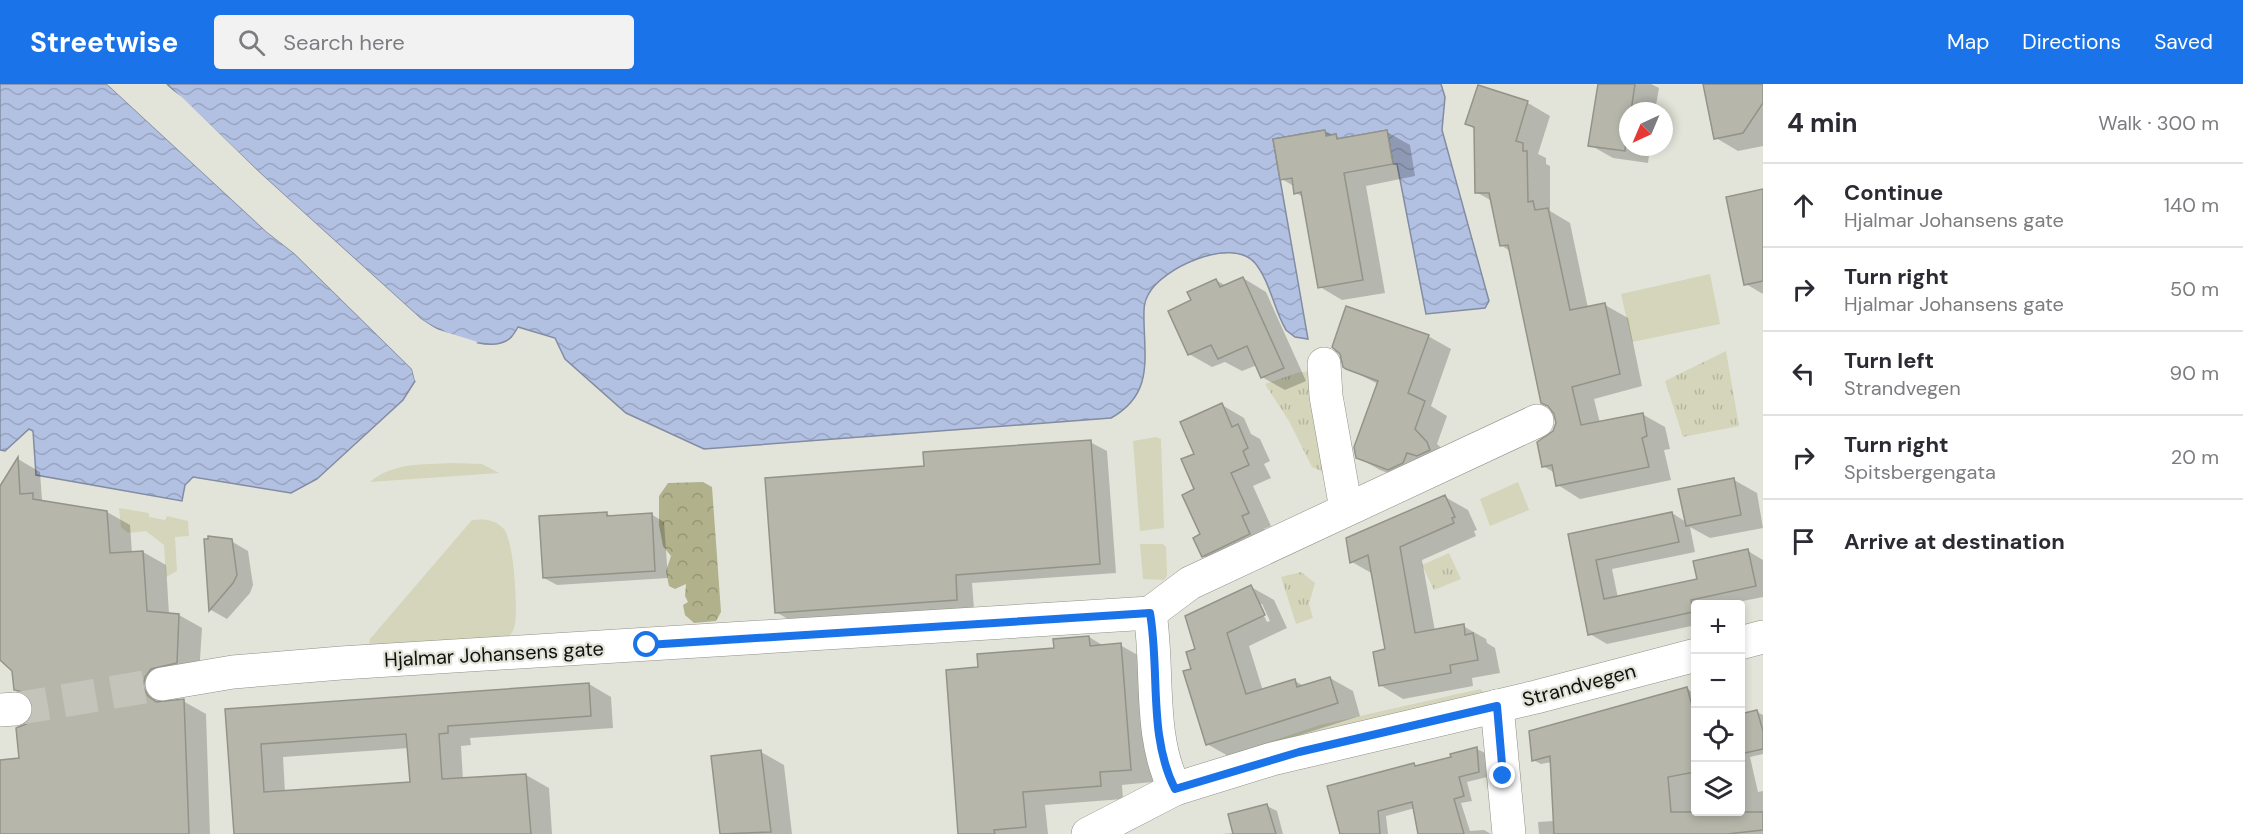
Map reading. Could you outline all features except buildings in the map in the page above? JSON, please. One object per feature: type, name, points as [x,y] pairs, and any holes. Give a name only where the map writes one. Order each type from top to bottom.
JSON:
[{"type":"street","points":[[1324,364],[1326,396],[1346,509]]},
{"type":"street","points":[[1175,789],[1160,752],[1154,637],[1150,613],[1190,583],[1537,421]]},
{"type":"street","name":"Hjalmar Johansens gate","points":[[162,684],[233,672],[341,663],[1150,613]]},
{"type":"street","points":[[1745,642],[1763,638]]},
{"type":"street","name":"Strandvegen","points":[[1088,834],[1175,789],[1299,752],[1497,706],[1691,656]]},
{"type":"street","points":[[1497,706],[1509,834]]},
{"type":"green space","points":[[1710,274],[1720,324],[1632,342],[1621,294]]},
{"type":"green space","points":[[1726,351],[1739,426],[1683,437],[1665,381]]},
{"type":"green space","points":[[1316,371],[1327,474],[1312,467],[1289,421],[1265,384],[1300,372]]},
{"type":"green space","points":[[1156,437],[1161,439],[1164,528],[1140,531],[1133,441]]},
{"type":"green space","points":[[453,463],[482,464],[499,473],[370,482],[398,468]]},
{"type":"green space","points":[[703,482],[712,487],[721,612],[716,621],[694,623],[685,615],[683,605],[688,602],[685,596],[686,584],[675,589],[669,586],[666,571],[671,556],[663,546],[659,525],[659,496],[668,483]]},
{"type":"green space","points":[[1518,482],[1529,510],[1490,526],[1480,499]]},
{"type":"green space","points":[[119,508],[149,513],[149,517],[165,520],[167,516],[188,521],[189,536],[175,537],[177,571],[166,577],[164,545],[146,531],[128,533],[121,527]]},
{"type":"green space","points":[[472,520],[492,521],[503,528],[507,535],[514,574],[516,603],[515,624],[509,636],[506,639],[369,645],[370,639]]},
{"type":"green space","points":[[1140,544],[1163,544],[1166,547],[1167,576],[1164,580],[1143,579]]},
{"type":"green space","points":[[1449,553],[1461,579],[1434,590],[1422,565]]},
{"type":"green space","points":[[1301,572],[1315,583],[1309,604],[1313,618],[1296,624],[1281,577]]},
{"type":"green space","points":[[1480,689],[1487,694],[1202,766],[1198,765],[1320,725]]},
{"type":"water","points":[[0,84],[107,84],[267,232],[294,253],[412,369],[415,381],[403,400],[317,479],[291,493],[193,477],[185,485],[182,501],[36,475],[33,431],[29,429],[5,451],[0,450]]},
{"type":"water","points":[[167,84],[1441,84],[1445,97],[1442,130],[1489,301],[1485,308],[1426,314],[1397,164],[1393,164],[1387,130],[1337,139],[1336,134],[1326,136],[1324,130],[1273,139],[1308,339],[1295,337],[1286,330],[1264,278],[1255,263],[1244,256],[1230,253],[1214,254],[1182,266],[1167,275],[1155,285],[1148,295],[1144,308],[1145,364],[1140,388],[1134,399],[1111,418],[704,449],[626,413],[565,359],[555,338],[518,327],[507,341],[482,343],[448,333],[421,319],[261,174]]},
{"type":"pier","points":[[107,84],[112,84],[269,230],[297,251],[415,367],[418,379],[415,381],[412,369],[294,253],[267,232]]},
{"type":"pier","points":[[164,84],[182,97],[261,174],[421,319],[436,329],[478,342],[475,344],[435,332],[419,322],[259,176]]},
{"type":"tunnel","points":[[15,709],[162,684]]},
{"type":"route","points":[[647,645],[1150,613],[1154,637],[1160,752],[1175,789],[1299,752],[1497,706],[1503,776]]}]
